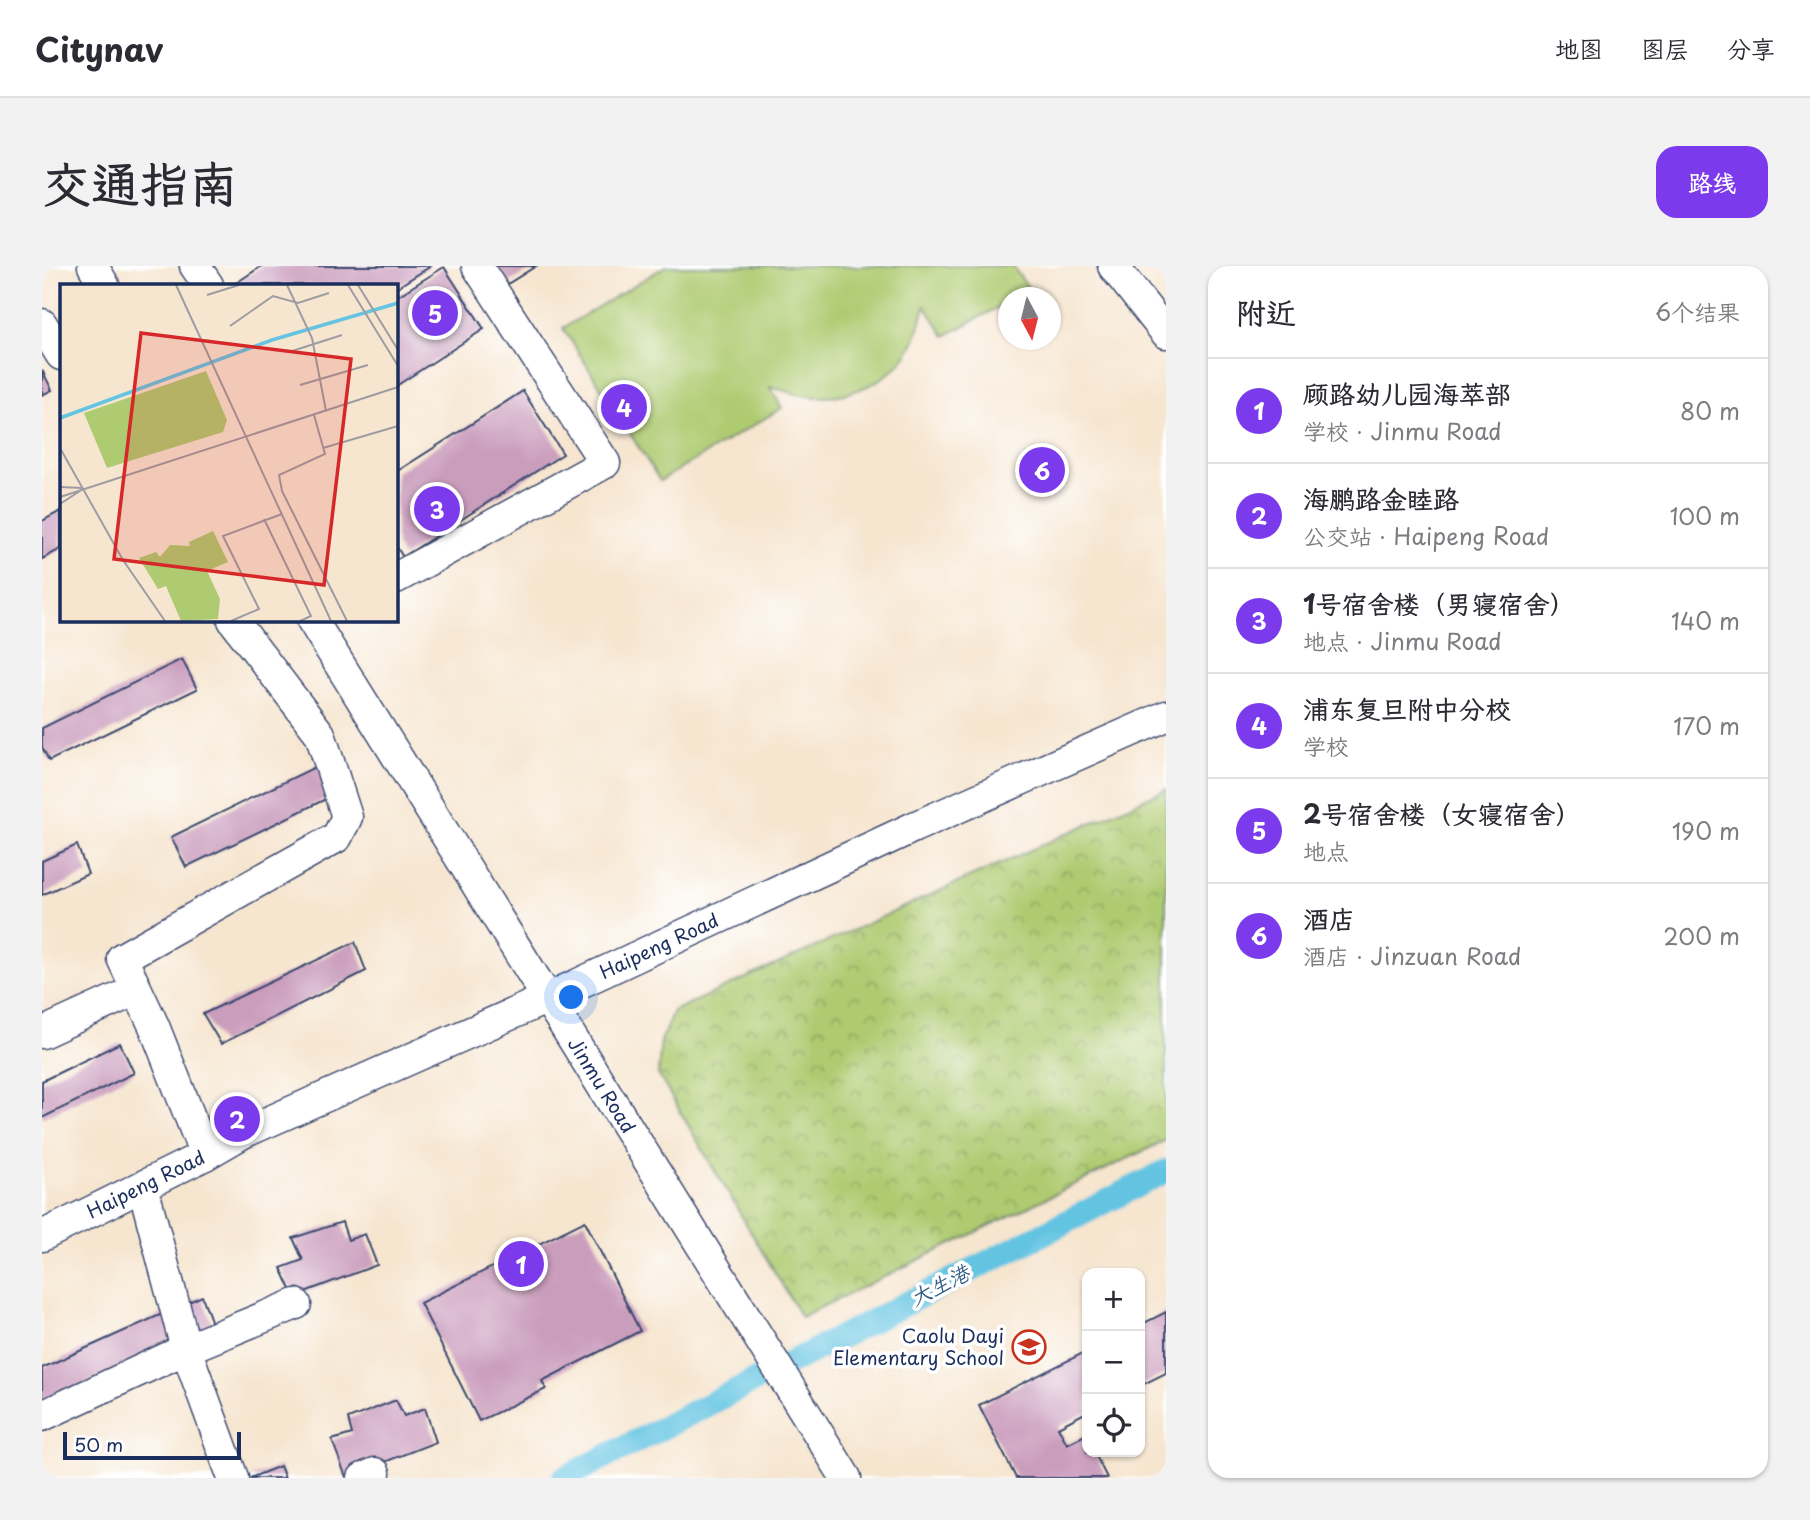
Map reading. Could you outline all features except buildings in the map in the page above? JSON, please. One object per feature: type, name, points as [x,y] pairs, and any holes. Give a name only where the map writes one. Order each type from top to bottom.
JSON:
[{"type":"street","points":[[93,266],[103,284]]},
{"type":"street","points":[[195,266],[207,284]]},
{"type":"street","points":[[397,576],[605,463],[477,266]]},
{"type":"street","points":[[1113,266],[1166,333]]},
{"type":"street","points":[[42,324],[60,353]]},
{"type":"street","points":[[205,1155],[154,1026],[122,958],[337,837],[347,817],[320,734],[234,621]]},
{"type":"street","name":"Jinmu Road","points":[[313,621],[846,1478]]},
{"type":"street","name":"Haipeng Road","points":[[42,1236],[143,1187],[243,1133],[548,998],[914,827],[1166,716]]},
{"type":"street","points":[[42,1033],[136,990]]},
{"type":"street","points":[[143,1187],[186,1349],[233,1478]]},
{"type":"street","points":[[42,1416],[186,1349],[296,1304]]},
{"type":"green space","points":[[666,266],[1012,266],[1028,287],[998,287],[998,307],[945,336],[925,306],[918,332],[905,357],[886,376],[861,389],[820,397],[770,387],[782,408],[660,481],[563,328]]},
{"type":"green space","points":[[1166,789],[1166,1140],[801,1317],[658,1074],[661,1041],[673,1011]]},
{"type":"waterway","name":"大生港","points":[[564,1478],[1166,1171]]},
{"type":"place","name":"2号宿舍楼（女寝宿舍）","points":[[435,313]]},
{"type":"place","name":"浦东复旦附中分校","points":[[624,407]]},
{"type":"place","name":"酒店","points":[[1042,470]]},
{"type":"place","name":"1号宿舍楼（男寝宿舍）","points":[[437,509]]},
{"type":"place","name":"海鹏路金睦路","points":[[237,1119]]},
{"type":"place","name":"顾路幼儿园海萃部","points":[[521,1264]]},
{"type":"place","name":"Caolu Dayi Elementary School","points":[[1029,1347]]}]
